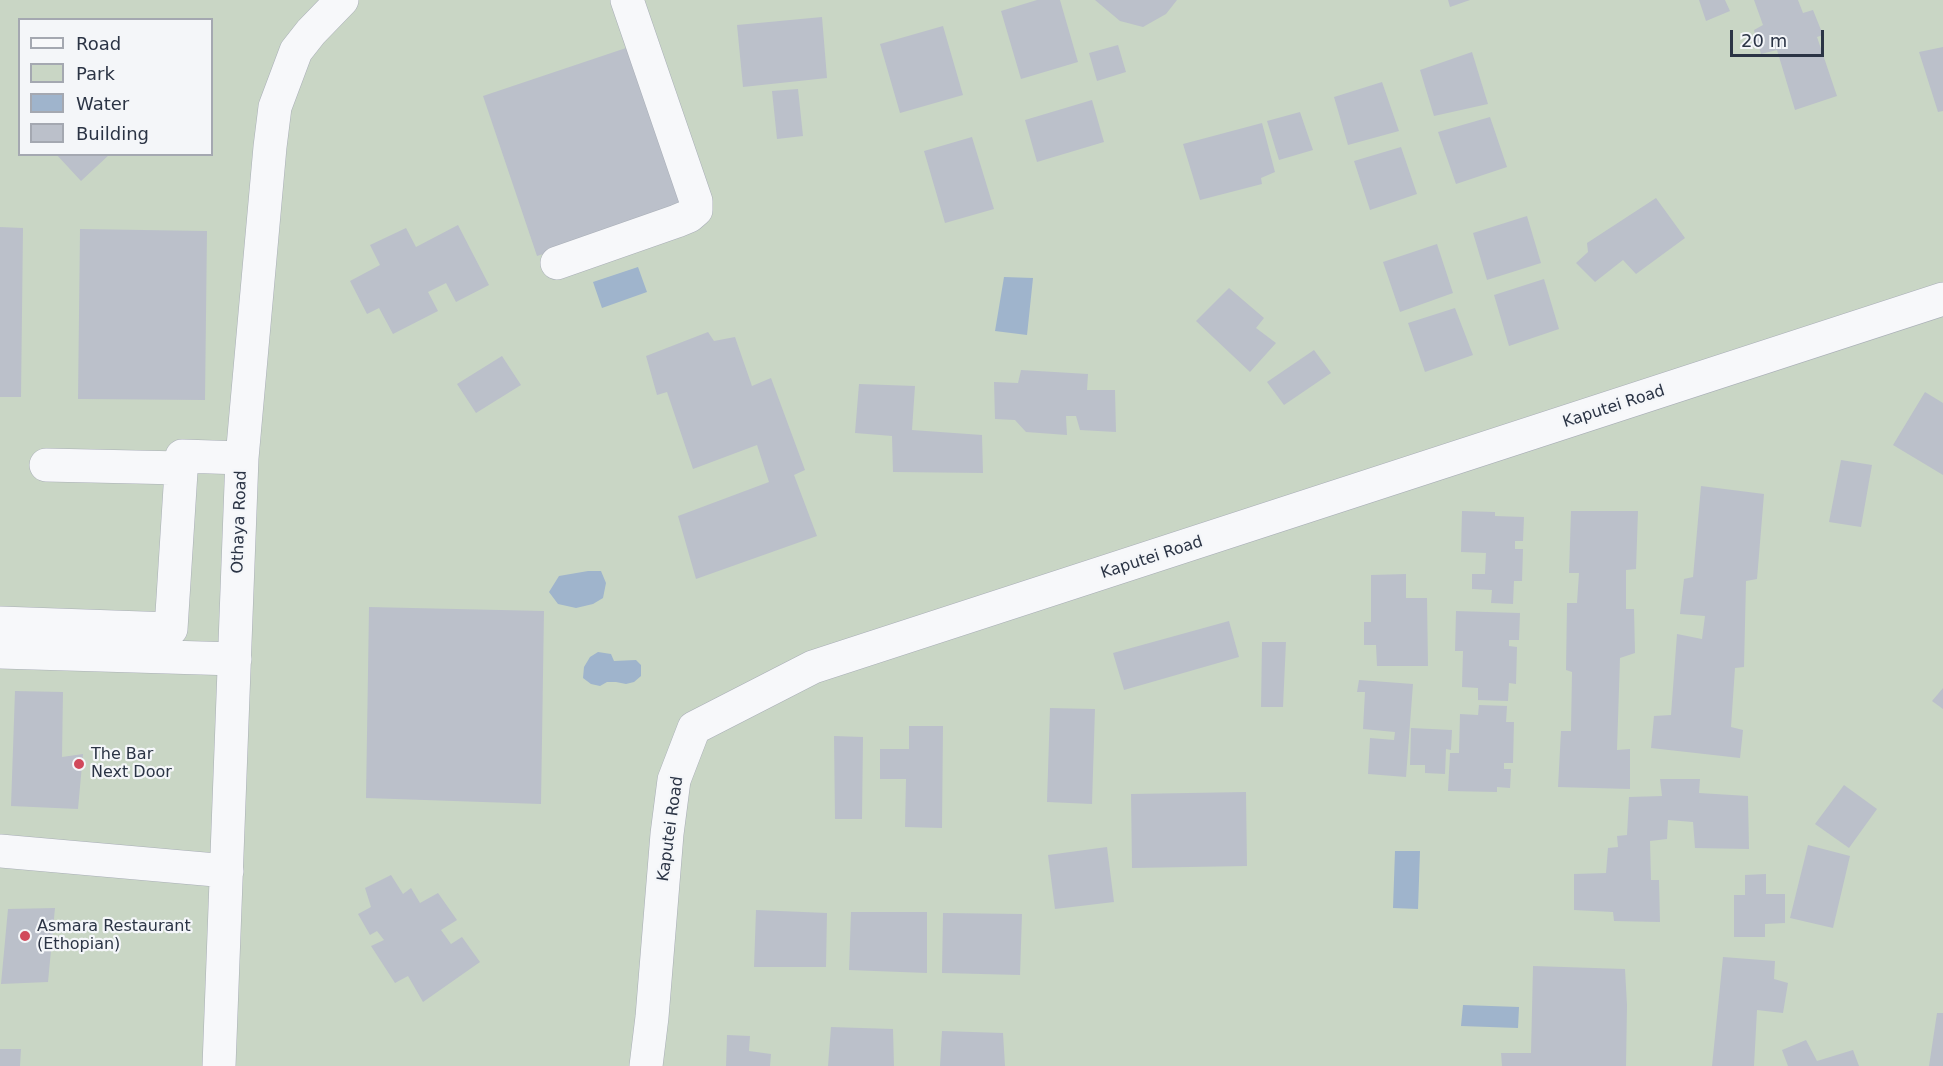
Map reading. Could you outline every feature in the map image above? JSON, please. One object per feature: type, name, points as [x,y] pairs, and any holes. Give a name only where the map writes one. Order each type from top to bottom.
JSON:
[{"type":"street","name":"Othaya Road","points":[[219,1066],[242,458],[270,147],[275,107],[296,51],[342,0]]},
{"type":"street","points":[[557,263],[677,221],[696,210],[696,201],[627,0]]},
{"type":"street","name":"Kaputei Road","points":[[646,1066],[674,780],[694,728],[813,667],[1943,299]]},
{"type":"street","points":[[0,623],[171,629],[182,456],[242,458]]},
{"type":"street","points":[[46,465],[181,468]]},
{"type":"street","points":[[0,652],[235,659]]},
{"type":"street","points":[[0,851],[227,871]]},
{"type":"green space","points":[[0,0],[1943,0],[1943,1066],[0,1066]]},
{"type":"water","points":[[638,267],[647,292],[602,308],[593,282]]},
{"type":"water","points":[[1004,277],[1033,278],[1027,335],[995,331]]},
{"type":"water","points":[[601,571],[606,583],[603,598],[593,604],[576,608],[558,604],[549,592],[559,576]]},
{"type":"water","points":[[598,652],[611,654],[614,661],[636,660],[641,665],[641,676],[634,682],[626,684],[607,682],[600,686],[591,684],[583,678],[584,667],[590,657]]},
{"type":"water","points":[[1395,851],[1420,851],[1418,909],[1393,908]]},
{"type":"water","points":[[1463,1005],[1519,1007],[1518,1028],[1461,1026]]},
{"type":"building","points":[[1037,0],[1060,0],[1078,62],[1021,79],[1001,11]]},
{"type":"building","points":[[1095,0],[1177,0],[1166,14],[1143,27],[1120,21]]},
{"type":"building","points":[[1448,0],[1470,0],[1450,7]]},
{"type":"building","points":[[1699,0],[1725,0],[1730,11],[1706,21]]},
{"type":"building","points":[[1754,0],[1798,0],[1803,13],[1813,10],[1823,35],[1817,37],[1837,96],[1795,110],[1777,50],[1761,54],[1754,30],[1763,25]]},
{"type":"building","points":[[822,17],[827,78],[743,87],[737,25]]},
{"type":"building","points":[[943,26],[963,95],[900,113],[880,44]]},
{"type":"building","points":[[1118,45],[1126,72],[1097,81],[1089,53]]},
{"type":"building","points":[[629,47],[683,208],[537,256],[483,96]]},
{"type":"building","points":[[1943,47],[1943,111],[1938,112],[1919,52]]},
{"type":"building","points":[[1472,52],[1488,104],[1434,116],[1420,70]]},
{"type":"building","points":[[1382,82],[1399,131],[1348,145],[1334,97]]},
{"type":"building","points":[[798,89],[803,136],[777,139],[772,91]]},
{"type":"building","points":[[1092,100],[1104,142],[1037,162],[1025,120]]},
{"type":"building","points":[[1300,112],[1313,150],[1279,160],[1267,121]]},
{"type":"building","points":[[1490,117],[1507,167],[1456,184],[1438,132]]},
{"type":"building","points":[[1262,123],[1275,172],[1261,178],[1262,184],[1200,200],[1183,144]]},
{"type":"building","points":[[972,137],[994,209],[945,223],[924,151]]},
{"type":"building","points":[[1401,147],[1417,194],[1370,210],[1354,161]]},
{"type":"building","points":[[58,156],[108,156],[81,181]]},
{"type":"building","points":[[1656,198],[1685,238],[1636,274],[1623,260],[1595,282],[1576,263],[1588,252],[1587,243]]},
{"type":"building","points":[[1527,216],[1541,263],[1487,280],[1473,233]]},
{"type":"building","points":[[458,225],[489,285],[456,302],[446,283],[428,292],[438,311],[393,334],[379,308],[367,314],[350,281],[380,265],[370,245],[406,228],[416,247]]},
{"type":"building","points":[[0,227],[23,228],[21,397],[0,397]]},
{"type":"building","points":[[80,229],[207,231],[205,400],[78,399]]},
{"type":"building","points":[[1437,244],[1453,293],[1400,312],[1383,262]]},
{"type":"building","points":[[1544,279],[1559,329],[1509,346],[1494,295]]},
{"type":"building","points":[[1229,288],[1264,318],[1256,328],[1276,343],[1250,372],[1196,321]]},
{"type":"building","points":[[1455,308],[1473,355],[1425,372],[1408,323]]},
{"type":"building","points":[[708,332],[714,341],[735,337],[752,386],[771,378],[805,470],[794,475],[817,536],[696,579],[678,516],[769,482],[757,445],[693,469],[667,392],[657,395],[646,356]]},
{"type":"building","points":[[1314,350],[1331,373],[1284,405],[1267,382]]},
{"type":"building","points":[[502,356],[521,385],[476,413],[457,384]]},
{"type":"building","points":[[1021,370],[1088,374],[1087,390],[1115,390],[1116,432],[1080,430],[1076,416],[1066,416],[1067,435],[1026,432],[1015,420],[995,419],[994,382],[1018,383]]},
{"type":"building","points":[[859,384],[915,386],[912,430],[982,435],[983,473],[893,472],[892,436],[855,433]]},
{"type":"building","points":[[1925,392],[1943,403],[1943,475],[1893,445]]},
{"type":"building","points":[[1841,460],[1872,465],[1861,527],[1829,522]]},
{"type":"building","points":[[1701,486],[1764,494],[1757,579],[1746,581],[1744,667],[1735,668],[1731,727],[1743,730],[1740,758],[1651,748],[1654,716],[1671,715],[1677,634],[1702,639],[1705,616],[1680,614],[1684,579],[1693,577]]},
{"type":"building","points":[[1462,511],[1495,512],[1495,516],[1524,517],[1523,541],[1515,541],[1515,549],[1523,549],[1522,581],[1514,581],[1513,604],[1491,603],[1492,590],[1472,589],[1472,574],[1485,574],[1486,553],[1461,552]]},
{"type":"building","points":[[1571,511],[1638,511],[1636,569],[1626,570],[1626,609],[1634,609],[1635,653],[1620,658],[1617,750],[1630,749],[1630,789],[1558,787],[1561,731],[1571,731],[1572,672],[1566,670],[1567,603],[1577,603],[1579,573],[1569,573]]},
{"type":"building","points":[[1406,574],[1406,598],[1427,598],[1428,666],[1377,666],[1376,645],[1364,645],[1364,622],[1371,622],[1371,575]]},
{"type":"building","points":[[369,607],[544,611],[541,804],[366,798]]},
{"type":"building","points":[[1456,611],[1520,613],[1519,640],[1509,640],[1509,646],[1517,647],[1516,684],[1509,683],[1508,701],[1478,700],[1478,688],[1462,687],[1463,651],[1455,651]]},
{"type":"building","points":[[1229,621],[1239,657],[1124,690],[1113,653]]},
{"type":"building","points":[[1262,642],[1286,642],[1283,707],[1261,707]]},
{"type":"building","points":[[1359,680],[1413,684],[1406,777],[1368,774],[1370,738],[1394,740],[1395,732],[1363,729],[1365,692],[1357,692]]},
{"type":"building","points":[[1943,688],[1943,709],[1932,701]]},
{"type":"building","points":[[15,691],[63,692],[62,757],[83,754],[78,809],[11,806]]},
{"type":"building","points":[[1479,705],[1507,706],[1506,722],[1514,722],[1513,763],[1504,763],[1504,769],[1511,769],[1510,788],[1497,787],[1497,792],[1448,791],[1450,753],[1459,753],[1460,714],[1478,715]]},
{"type":"building","points":[[1050,708],[1095,709],[1092,804],[1047,802]]},
{"type":"building","points":[[909,726],[943,726],[942,828],[905,827],[906,779],[880,779],[880,749],[909,749]]},
{"type":"building","points":[[1411,728],[1452,730],[1451,750],[1446,749],[1445,774],[1425,773],[1425,765],[1410,765]]},
{"type":"building","points":[[834,736],[863,737],[862,819],[835,819]]},
{"type":"building","points":[[1660,779],[1700,779],[1699,793],[1748,796],[1749,849],[1695,848],[1693,822],[1668,820],[1667,839],[1650,841],[1651,880],[1659,880],[1660,922],[1614,921],[1613,912],[1574,910],[1574,874],[1606,873],[1608,848],[1618,847],[1617,836],[1627,835],[1629,797],[1662,796]]},
{"type":"building","points":[[1844,785],[1877,809],[1849,848],[1815,824]]},
{"type":"building","points":[[1246,792],[1247,866],[1132,868],[1131,794]]},
{"type":"building","points":[[1808,845],[1850,856],[1833,928],[1790,918]]},
{"type":"building","points":[[1107,847],[1114,902],[1055,909],[1048,855]]},
{"type":"building","points":[[1766,874],[1766,894],[1785,894],[1785,923],[1765,924],[1765,937],[1734,937],[1734,895],[1745,895],[1745,875]]},
{"type":"building","points":[[391,875],[403,894],[411,888],[420,903],[438,893],[457,920],[441,930],[451,944],[462,937],[480,962],[423,1002],[408,976],[395,983],[371,946],[384,940],[377,931],[370,935],[358,914],[371,907],[365,888]]},
{"type":"building","points":[[55,908],[48,982],[1,984],[8,909]]},
{"type":"building","points":[[756,910],[827,913],[826,967],[754,967]]},
{"type":"building","points":[[851,912],[927,912],[927,973],[849,970]]},
{"type":"building","points":[[943,913],[1022,914],[1020,975],[942,973]]},
{"type":"building","points":[[1723,957],[1775,961],[1774,979],[1788,983],[1783,1013],[1757,1010],[1754,1066],[1712,1066]]},
{"type":"building","points":[[1533,966],[1625,969],[1626,1066],[1502,1066],[1501,1053],[1531,1053]]},
{"type":"building","points":[[1937,1013],[1943,1013],[1943,1066],[1929,1066]]},
{"type":"building","points":[[831,1027],[893,1029],[894,1066],[828,1066]]},
{"type":"building","points":[[942,1031],[1003,1033],[1005,1066],[940,1066]]},
{"type":"building","points":[[727,1035],[750,1036],[749,1051],[771,1054],[770,1066],[726,1066]]},
{"type":"building","points":[[1806,1040],[1817,1061],[1853,1050],[1859,1066],[1788,1066],[1782,1050]]},
{"type":"building","points":[[0,1049],[21,1049],[20,1066],[0,1066]]},
{"type":"place","name":"The Bar Next Door","points":[[79,764]]},
{"type":"place","name":"Asmara Restaurant (Ethopian)","points":[[25,936]]}]
